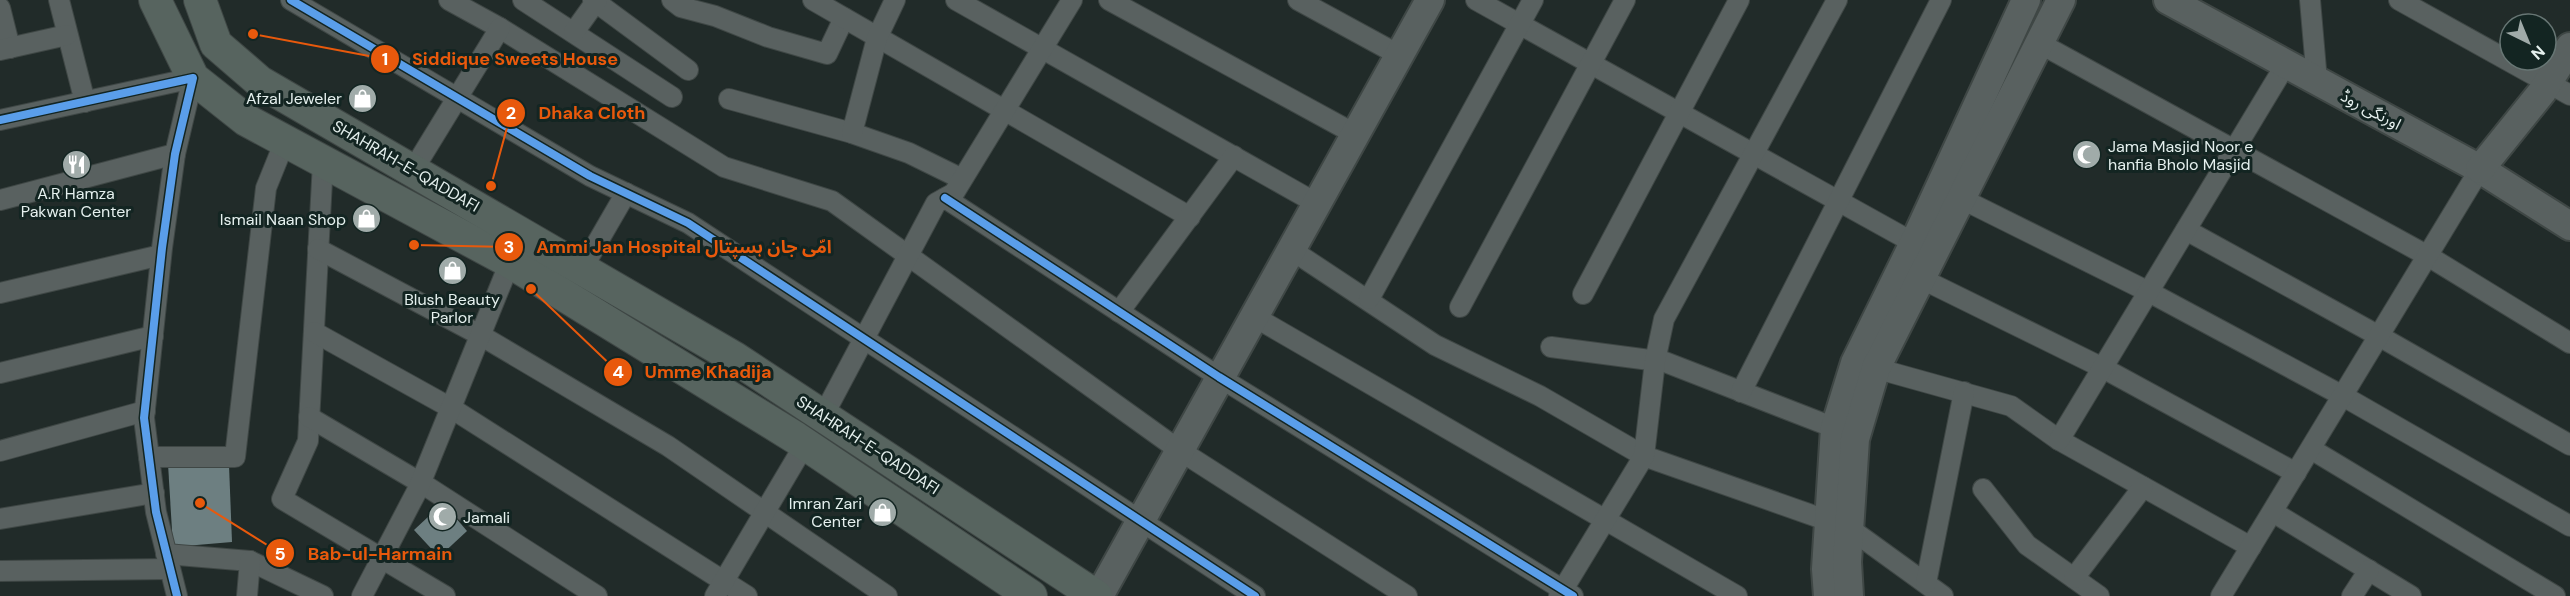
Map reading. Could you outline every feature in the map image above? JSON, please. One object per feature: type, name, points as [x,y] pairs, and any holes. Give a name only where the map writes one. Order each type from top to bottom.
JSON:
[{"type":"main road","name":"SHAHRAH-E-QADDAFI","points":[[155,0],[193,78],[246,120],[510,262],[805,444],[1031,596]]},
{"type":"main road","name":"SHAHRAH-E-QADDAFI","points":[[200,0],[216,44],[260,82],[735,358],[1097,596]]},
{"type":"main road","points":[[1097,596],[1430,0]]},
{"type":"main road","points":[[1828,596],[1826,569],[1839,525],[1866,366],[1914,243],[2025,0]]},
{"type":"main road","points":[[1850,596],[1847,562],[1839,525],[1835,428],[1866,366],[1920,278],[2061,0]]},
{"type":"main road","name":"اورنگی روڈ","points":[[2168,0],[2480,169],[2570,226]]},
{"type":"main road","points":[[2480,169],[2559,89],[2570,47]]},
{"type":"street","points":[[59,0],[85,102]]},
{"type":"street","points":[[291,0],[590,176],[688,223],[1255,596]]},
{"type":"street","points":[[449,0],[500,28],[724,167],[832,201],[1179,450],[1407,596]]},
{"type":"street","points":[[523,0],[672,97]]},
{"type":"street","points":[[672,0],[681,7],[715,16],[768,37],[827,54],[844,18]]},
{"type":"street","points":[[813,0],[1190,217]]},
{"type":"street","points":[[852,133],[877,38],[895,0]]},
{"type":"street","points":[[956,0],[1316,203]]},
{"type":"street","points":[[823,416],[936,203],[954,193],[1072,0]]},
{"type":"street","points":[[1109,0],[1355,134]]},
{"type":"street","points":[[1298,0],[1399,55]]},
{"type":"street","points":[[1476,0],[1914,243]]},
{"type":"street","points":[[1369,299],[1533,0]]},
{"type":"street","points":[[1460,307],[1625,0]]},
{"type":"street","points":[[1583,294],[1738,0]]},
{"type":"street","points":[[945,198],[1219,377],[1565,594],[1605,520],[1644,456],[1655,361],[1664,319],[1837,0]]},
{"type":"street","points":[[1741,392],[1941,0]]},
{"type":"street","points":[[2310,0],[2318,81]]},
{"type":"street","points":[[2399,0],[2559,89]]},
{"type":"street","points":[[574,32],[595,1],[688,70]]},
{"type":"street","points":[[0,8],[5,49],[67,35]]},
{"type":"street","points":[[413,170],[500,28]]},
{"type":"street","points":[[2038,43],[2428,256],[2570,343]]},
{"type":"street","points":[[2059,440],[2286,64]]},
{"type":"street","points":[[0,120],[193,78],[175,154],[161,255],[145,411],[154,493],[177,596]]},
{"type":"street","points":[[729,99],[852,133],[909,153],[962,179]]},
{"type":"street","points":[[149,457],[235,457],[266,188],[285,141]]},
{"type":"street","points":[[0,200],[175,154]]},
{"type":"street","points":[[1119,312],[1234,156]]},
{"type":"street","points":[[323,162],[308,441],[282,499],[445,596]]},
{"type":"street","points":[[2222,596],[2480,169]]},
{"type":"street","points":[[582,268],[626,193]]},
{"type":"street","points":[[1960,198],[2149,292],[2343,396],[2570,526]]},
{"type":"street","points":[[2186,230],[2570,445]]},
{"type":"street","points":[[318,249],[480,336],[668,446],[886,596]]},
{"type":"street","points":[[1290,249],[1369,299],[1435,345],[1540,396],[1644,456],[1839,525],[1943,596]]},
{"type":"street","points":[[0,293],[161,255]]},
{"type":"street","points":[[362,596],[420,484],[510,262]]},
{"type":"street","points":[[1920,278],[2103,368],[2296,473]]},
{"type":"street","points":[[1253,316],[1737,596]]},
{"type":"street","points":[[314,332],[451,408],[720,588],[747,596]]},
{"type":"street","points":[[0,373],[153,336]]},
{"type":"street","points":[[1551,347],[1665,362],[1835,428]]},
{"type":"street","points":[[1866,366],[2011,405],[2059,440],[2251,547]]},
{"type":"street","points":[[1926,584],[1964,392]]},
{"type":"street","points":[[0,451],[145,411]]},
{"type":"street","points":[[309,417],[597,596]]},
{"type":"street","points":[[720,588],[805,444]]},
{"type":"street","points":[[2311,449],[2555,596]]},
{"type":"street","points":[[2074,578],[2143,487]]},
{"type":"street","points":[[1983,489],[2027,545],[2099,596]]},
{"type":"street","points":[[0,519],[154,493]]},
{"type":"street","points":[[2273,512],[2412,596]]},
{"type":"street","points":[[247,596],[249,561]]},
{"type":"street","points":[[0,571],[168,562],[249,561],[322,596]]},
{"type":"street","points":[[2352,596],[2369,570]]},
{"type":"building","points":[[168,464],[229,465],[232,542],[173,547]]},
{"type":"building","name":"Jamali","points":[[443,503],[467,531],[439,557],[414,530]]},
{"type":"cycle path","points":[[291,0],[590,176],[688,223],[1255,596]]},
{"type":"cycle path","points":[[0,120],[193,78],[175,154],[162,248],[144,418],[156,512],[177,596]]},
{"type":"cycle path","points":[[945,198],[1219,377],[1573,596]]},
{"type":"place","name":"Siddique Sweets House","points":[[253,34]]},
{"type":"place","name":"Afzal Jeweler","points":[[363,98]]},
{"type":"place","name":"Jama Masjid Noor e hanfia Bholo Masjid","points":[[2087,155]]},
{"type":"place","name":"A.R Hamza Pakwan Center","points":[[76,165]]},
{"type":"place","name":"Dhaka Cloth","points":[[491,186]]},
{"type":"place","name":"Ismail Naan Shop","points":[[367,219]]},
{"type":"place","name":"Ammi Jan Hospital امّی جان ہسپتال","points":[[414,245]]},
{"type":"place","name":"Blush Beauty Parlor","points":[[452,271]]},
{"type":"place","name":"Umme Khadija","points":[[531,289]]},
{"type":"place","name":"Bab-ul-Harmain","points":[[200,503]]},
{"type":"place","name":"Imran Zari Center","points":[[883,512]]},
{"type":"place","name":"Jamali","points":[[442,517]]}]
